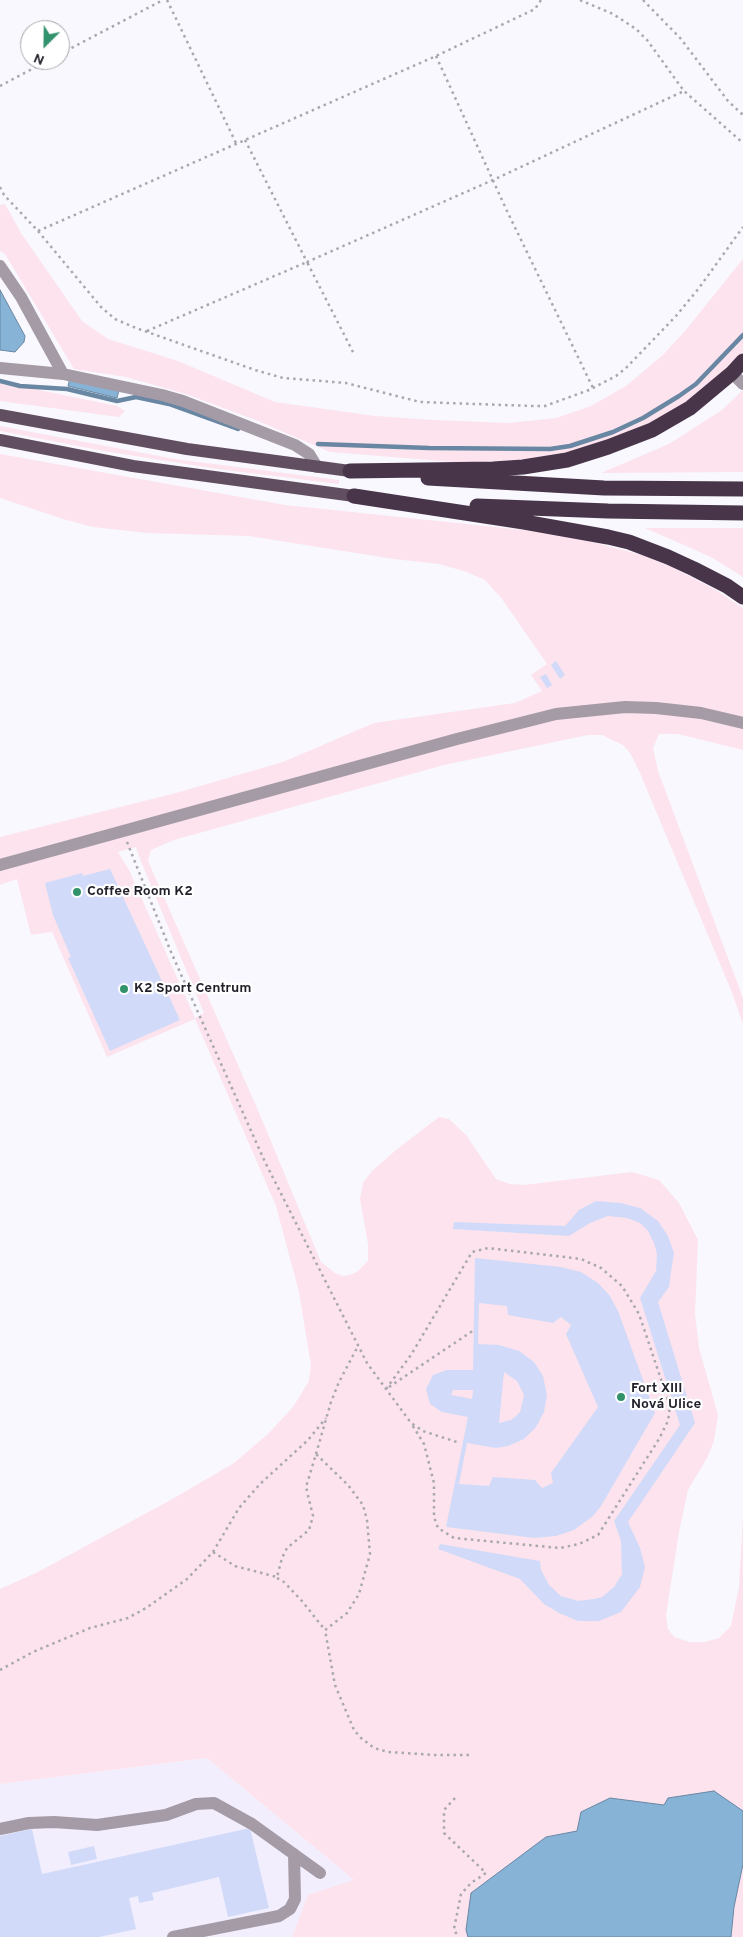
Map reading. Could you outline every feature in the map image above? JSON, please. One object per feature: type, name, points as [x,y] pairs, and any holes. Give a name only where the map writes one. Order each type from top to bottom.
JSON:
[{"type":"highway","points":[[350,471],[492,469],[523,467],[568,460],[652,430],[690,408],[732,374],[743,361]]},
{"type":"highway","points":[[350,471],[451,480],[604,488],[743,489]]},
{"type":"highway","points":[[354,496],[489,507],[743,513]]},
{"type":"highway","points":[[354,496],[615,538],[668,557],[727,586],[743,597]]},
{"type":"main road","points":[[0,415],[142,442],[350,471]]},
{"type":"main road","points":[[0,440],[133,466],[354,496]]},
{"type":"street","points":[[0,266],[21,297],[63,374]]},
{"type":"street","points":[[0,368],[63,374],[183,401],[295,444],[309,454],[317,467]]},
{"type":"street","points":[[732,374],[743,384]]},
{"type":"street","points":[[0,865],[457,739],[556,714],[625,708],[656,708],[700,713],[743,723]]},
{"type":"street","points":[[0,1829],[29,1823],[54,1822],[97,1825],[166,1815],[196,1804],[214,1803],[252,1824],[320,1873]]},
{"type":"street","points":[[173,1937],[279,1916],[290,1908],[295,1899],[294,1854]]},
{"type":"path","points":[[70,49],[163,0]]},
{"type":"path","points":[[167,0],[236,143]]},
{"type":"path","points":[[38,231],[436,56],[535,9],[542,0]]},
{"type":"path","points":[[580,0],[613,14],[636,29],[647,40],[684,91],[743,143]]},
{"type":"path","points":[[643,0],[681,39],[728,101],[743,115]]},
{"type":"path","points":[[436,56],[593,388]]},
{"type":"path","points":[[0,86],[30,70]]},
{"type":"path","points":[[146,332],[493,180],[684,91]]},
{"type":"path","points":[[245,139],[354,354]]},
{"type":"path","points":[[0,187],[4,196],[38,231],[101,307],[115,318],[146,332],[283,378],[346,383],[420,402],[545,406],[593,388],[616,376],[644,351],[699,288],[743,227]]},
{"type":"path","points":[[0,197],[4,196]]},
{"type":"path","points":[[123,831],[171,952],[265,1162],[366,1362],[411,1423],[424,1444],[434,1483],[434,1517],[438,1528],[454,1538],[560,1548],[580,1544],[598,1535],[659,1439],[668,1421],[670,1406],[639,1314],[622,1286],[602,1268],[581,1259],[488,1248],[472,1252],[411,1355],[386,1389]]},
{"type":"path","points":[[386,1389],[474,1330]]},
{"type":"path","points":[[277,1578],[282,1558],[287,1548],[309,1530],[313,1516],[306,1487],[326,1418],[339,1382],[358,1346]]},
{"type":"path","points":[[0,1670],[33,1652],[68,1637],[134,1614],[187,1579],[213,1552],[244,1502],[260,1484],[308,1440],[326,1418]]},
{"type":"path","points":[[411,1423],[423,1431],[457,1442]]},
{"type":"path","points":[[316,1454],[348,1485],[363,1505],[367,1520],[370,1554],[359,1594],[346,1613],[324,1630]]},
{"type":"path","points":[[213,1552],[235,1566],[277,1578],[284,1582],[302,1601],[324,1630],[335,1686],[354,1730],[361,1738],[374,1748],[388,1752],[469,1755]]},
{"type":"path","points":[[455,1798],[444,1810],[444,1833],[486,1873],[471,1883],[462,1894],[454,1929],[458,1937]]},
{"type":"shaded area","points":[[5,204],[21,233],[82,321],[108,339],[178,361],[275,402],[375,416],[433,420],[509,423],[556,418],[591,406],[626,386],[663,355],[685,331],[743,259],[743,352],[715,381],[675,410],[629,433],[590,448],[527,459],[466,463],[330,452],[258,421],[186,394],[126,377],[74,369],[5,254],[0,251],[0,205]]},
{"type":"shaded area","points":[[0,382],[117,406],[125,411],[119,417],[0,401]]},
{"type":"shaded area","points":[[743,390],[743,472],[601,473],[669,444],[722,410]]},
{"type":"shaded area","points":[[0,426],[175,459],[339,480],[339,484],[217,469],[104,451],[0,431]]},
{"type":"shaded area","points":[[0,454],[285,505],[543,532],[581,539],[642,555],[672,567],[714,589],[743,608],[743,750],[678,734],[659,734],[653,748],[658,771],[743,998],[743,1024],[731,990],[640,773],[630,753],[623,745],[602,735],[588,735],[444,765],[174,840],[151,850],[148,861],[260,1115],[321,1262],[335,1273],[343,1276],[349,1275],[357,1272],[368,1261],[368,1244],[360,1199],[363,1183],[372,1171],[396,1150],[439,1117],[449,1119],[466,1135],[496,1179],[510,1184],[524,1185],[632,1172],[659,1180],[679,1203],[698,1240],[695,1314],[699,1348],[718,1415],[714,1441],[707,1458],[688,1490],[679,1532],[666,1615],[668,1629],[674,1637],[689,1642],[705,1642],[719,1638],[731,1626],[739,1587],[743,1517],[743,1811],[739,1809],[664,1805],[610,1798],[578,1831],[546,1837],[466,1930],[468,1937],[292,1937],[308,1895],[354,1880],[207,1758],[0,1784],[0,1589],[38,1572],[176,1497],[234,1463],[268,1434],[293,1407],[309,1381],[311,1365],[299,1292],[276,1206],[195,1019],[107,1057],[52,932],[31,935],[17,879],[0,885],[0,837],[176,793],[283,762],[374,723],[515,703],[542,691],[531,675],[547,664],[502,599],[485,580],[464,571],[439,564],[394,559],[249,536],[147,533],[93,527],[0,498]],"holes":[[[136,847],[204,1013],[195,1018],[129,870],[118,852]]]},
{"type":"shaded area","points":[[645,528],[743,528],[743,577],[711,557]]},
{"type":"shaded area","points":[[207,1758],[355,1881],[308,1895],[292,1937],[0,1937],[0,1784]]},
{"type":"shaded area","points":[[743,1864],[743,1937],[731,1937],[734,1907]]},
{"type":"water","points":[[0,290],[25,336],[24,342],[15,352],[0,350]]},
{"type":"water","points":[[70,378],[119,390],[117,398],[68,386]]},
{"type":"water","points":[[714,1791],[743,1811],[743,1864],[734,1907],[731,1937],[468,1937],[466,1930],[471,1893],[546,1837],[577,1831],[581,1812],[610,1798],[664,1805],[668,1798]]},
{"type":"building","points":[[556,661],[565,675],[560,679],[551,665]]},
{"type":"building","points":[[546,674],[552,685],[547,688],[540,677]]},
{"type":"building","name":"K2 Sport Centrum","points":[[110,869],[180,1020],[110,1051],[68,958],[71,957],[53,915],[45,883],[82,873],[83,876]]},
{"type":"building","points":[[596,1201],[621,1203],[640,1208],[658,1221],[668,1236],[674,1253],[669,1287],[658,1302],[695,1423],[628,1522],[640,1548],[645,1567],[640,1587],[621,1612],[599,1621],[578,1621],[544,1604],[520,1579],[438,1549],[440,1544],[540,1561],[541,1570],[549,1585],[561,1596],[578,1601],[602,1597],[614,1587],[622,1574],[621,1541],[614,1521],[680,1425],[640,1298],[656,1271],[657,1254],[654,1243],[648,1231],[640,1223],[627,1218],[608,1216],[590,1223],[569,1236],[453,1229],[454,1222],[565,1226],[579,1210]]},
{"type":"building","name":"Fort XIII Nová Ulice","points":[[475,1258],[561,1267],[581,1272],[598,1283],[610,1296],[618,1311],[655,1413],[601,1506],[593,1516],[574,1530],[556,1536],[534,1538],[446,1527],[468,1417],[442,1412],[430,1404],[426,1389],[433,1375],[447,1370],[473,1370]],"holes":[[[479,1303],[507,1306],[508,1315],[553,1323],[561,1317],[571,1325],[566,1334],[598,1407],[551,1473],[553,1483],[542,1488],[535,1480],[493,1477],[489,1486],[459,1484],[467,1443],[496,1448],[508,1446],[524,1439],[536,1427],[544,1412],[547,1395],[543,1376],[534,1362],[519,1351],[499,1345],[478,1344]],[[504,1372],[517,1381],[524,1395],[520,1412],[511,1420],[499,1423]],[[453,1390],[473,1390],[472,1399],[451,1395]]]},
{"type":"building","points":[[250,1828],[269,1908],[228,1917],[219,1877],[152,1893],[154,1900],[139,1903],[138,1896],[129,1898],[136,1929],[99,1937],[0,1937],[0,1836],[32,1829],[42,1874]]},
{"type":"building","points":[[94,1846],[97,1859],[71,1865],[68,1852]]},
{"type":"waterway","points":[[318,444],[429,448],[550,449],[570,446],[613,432],[643,418],[679,396],[696,384],[743,335]]},
{"type":"waterway","points":[[0,381],[20,386],[67,389],[117,401],[136,397],[169,404],[238,429]]},
{"type":"place","name":"Coffee Room K2","points":[[77,892]]},
{"type":"place","name":"K2 Sport Centrum","points":[[124,989]]},
{"type":"place","name":"Fort XIII Nová Ulice","points":[[621,1397]]}]
